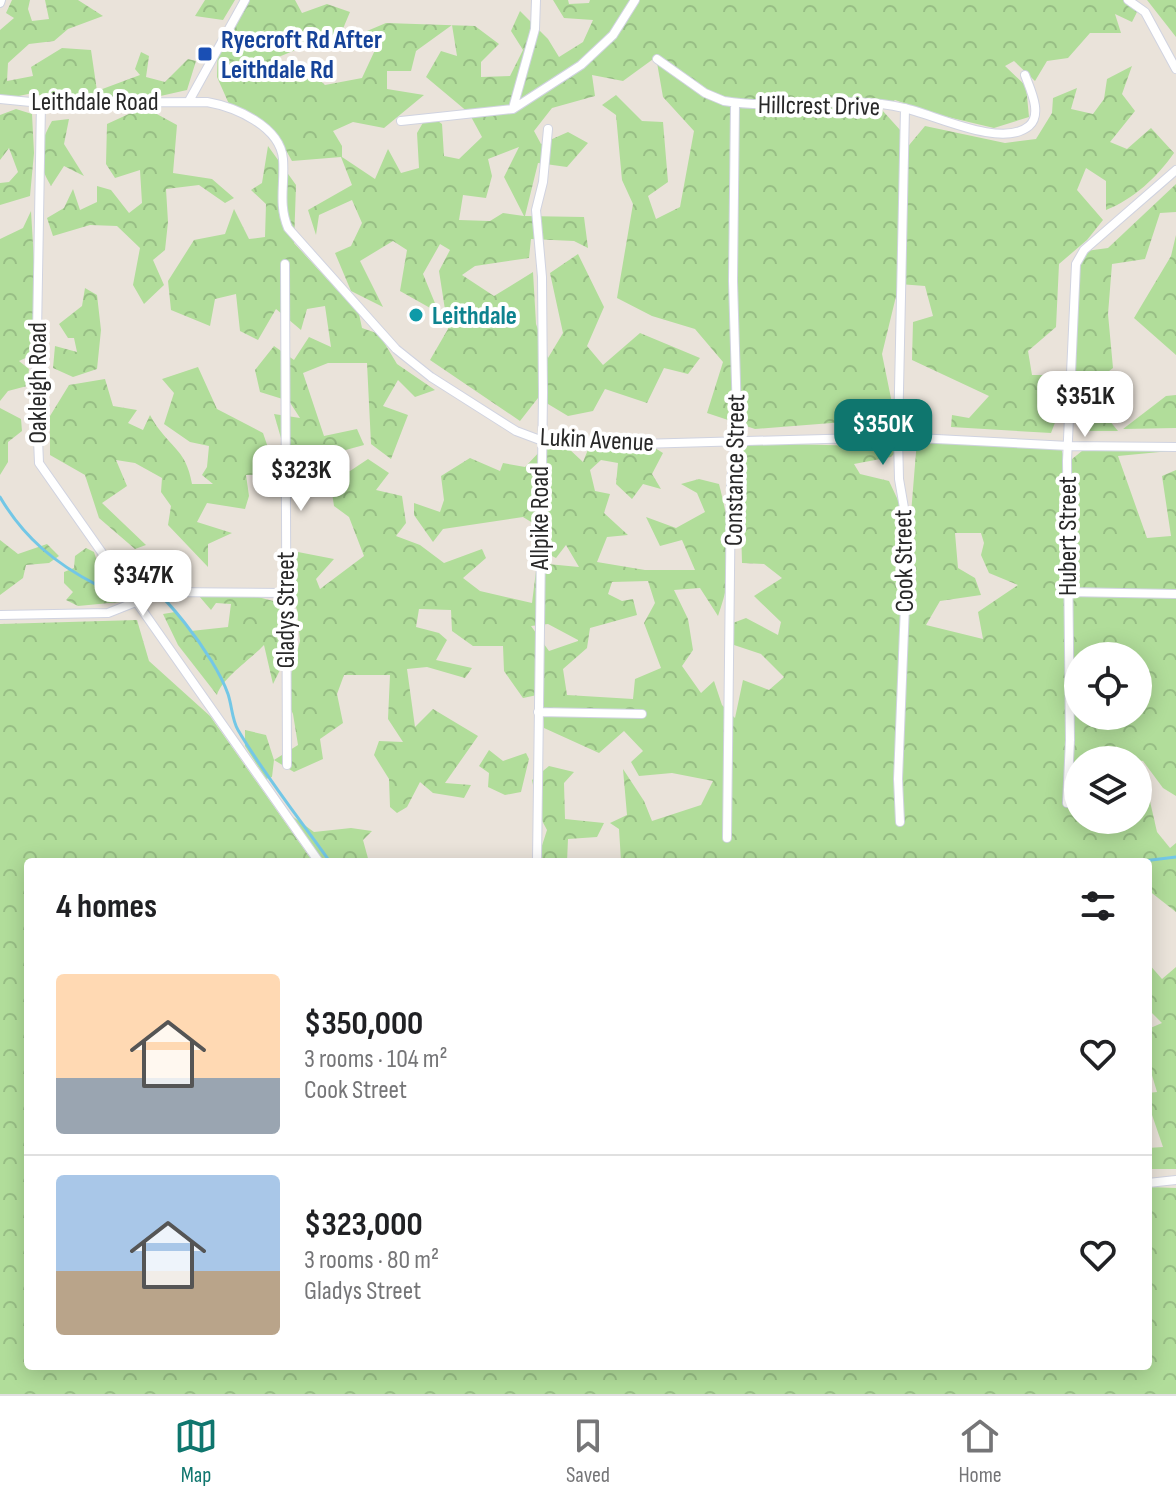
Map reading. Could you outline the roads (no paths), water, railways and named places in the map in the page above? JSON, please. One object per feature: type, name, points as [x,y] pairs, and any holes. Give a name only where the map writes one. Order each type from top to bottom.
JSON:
[{"type":"street","points":[[189,101],[245,0]]},
{"type":"street","points":[[513,109],[535,29],[536,0]]},
{"type":"street","points":[[401,121],[513,109],[581,65],[613,35],[635,0]]},
{"type":"street","points":[[1128,0],[1145,12],[1176,69]]},
{"type":"street","name":"Hillcrest Drive","points":[[657,59],[714,99],[735,103],[875,103],[905,108],[986,132],[1019,132],[1031,125],[1036,113],[1025,75]]},
{"type":"street","name":"Leithdale Road","points":[[0,99],[41,103],[189,101]]},
{"type":"street","name":"Lukin Avenue","points":[[189,101],[219,104],[267,128],[283,156],[281,212],[288,228],[396,349],[431,377],[504,423],[540,440],[639,444],[898,437],[1069,446],[1176,447]]},
{"type":"street","name":"Oakleigh Road","points":[[41,103],[36,391],[39,463],[316,858]]},
{"type":"street","name":"Constance Street","points":[[727,838],[732,442],[737,416],[733,281],[735,103]]},
{"type":"street","name":"Cook Street","points":[[900,822],[898,779],[908,531],[899,479],[898,437],[905,108]]},
{"type":"street","name":"Allpike Road","points":[[537,858],[543,393],[542,277],[536,210],[543,182],[548,129]]},
{"type":"street","name":"Hubert Street","points":[[1067,746],[1069,446],[1076,264],[1084,250],[1176,170]]},
{"type":"street","name":"Gladys Street","points":[[285,264],[287,765]]},
{"type":"street","points":[[0,615],[108,613],[161,592],[285,593]]},
{"type":"street","points":[[1068,592],[1176,594]]},
{"type":"street","points":[[538,712],[642,714]]},
{"type":"street","points":[[1152,1183],[1176,1180]]},
{"type":"waterway","points":[[0,497],[9,512],[42,548],[97,585]]},
{"type":"waterway","points":[[124,568],[154,589],[199,642],[228,694],[238,730],[327,858]]},
{"type":"waterway","points":[[1152,860],[1176,857]]},
{"type":"place","name":"Ryecroft Rd After Leithdale Rd","points":[[205,54]]},
{"type":"place","name":"Leithdale","points":[[416,315]]}]
